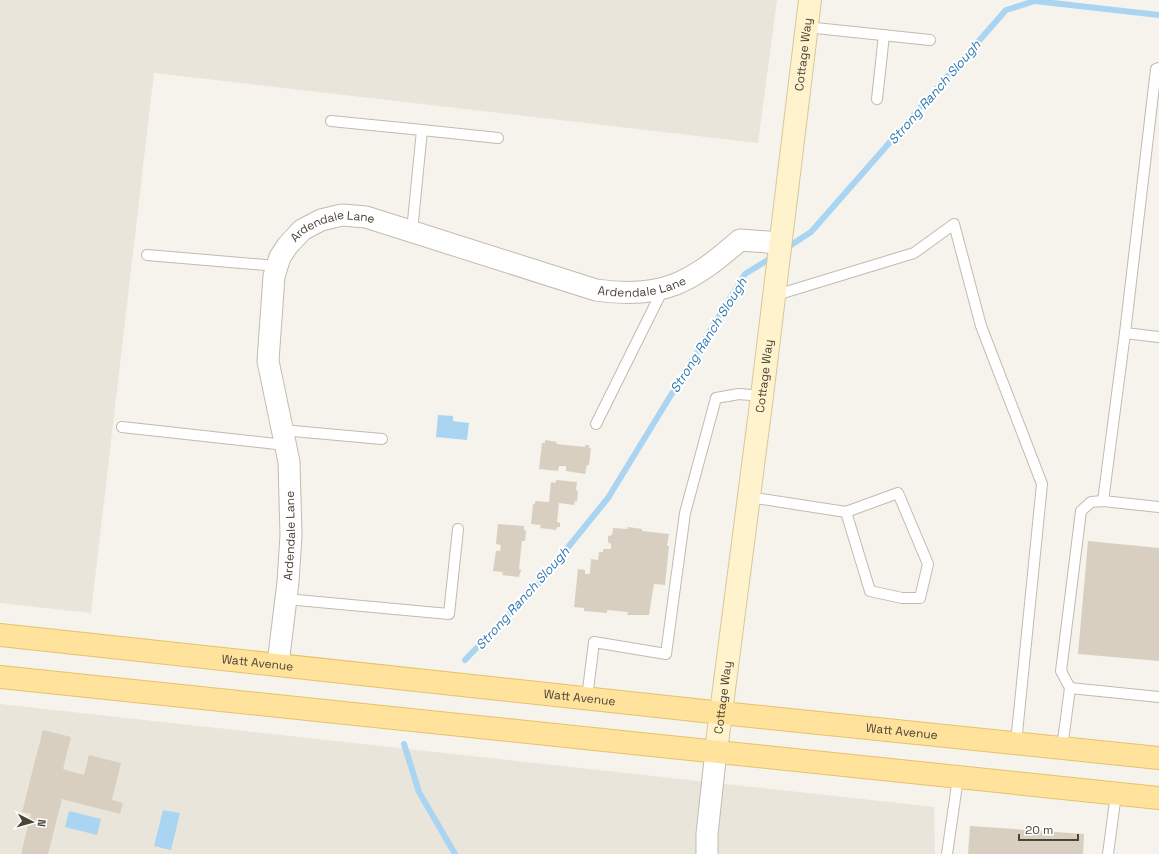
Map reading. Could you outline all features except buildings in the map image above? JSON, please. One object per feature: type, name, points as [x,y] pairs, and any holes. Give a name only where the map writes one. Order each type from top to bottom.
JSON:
[{"type":"main road","name":"Watt Avenue","points":[[0,635],[278,664],[722,714],[1159,758]]},
{"type":"main road","points":[[0,677],[1159,798]]},
{"type":"street","name":"Cottage Way","points":[[716,751],[762,396],[810,0]]},
{"type":"street","name":"Ardendale Lane","points":[[278,664],[286,599],[291,535],[288,462],[268,361],[274,276],[280,257],[288,245],[302,230],[321,220],[342,215],[366,217],[596,290],[631,293],[663,289],[690,278],[711,265],[740,240],[780,243]]},
{"type":"street","points":[[707,854],[707,834],[716,751]]},
{"type":"lane","points":[[806,27],[930,40]]},
{"type":"lane","points":[[877,99],[884,35]]},
{"type":"lane","points":[[1102,501],[1126,333],[1156,69],[1159,68]]},
{"type":"lane","points":[[331,122],[498,138]]},
{"type":"lane","points":[[412,231],[422,130]]},
{"type":"lane","points":[[774,289],[914,253],[954,224],[981,326],[1042,484],[1016,743]]},
{"type":"lane","points":[[148,255],[277,266]]},
{"type":"lane","points":[[596,424],[663,289]]},
{"type":"lane","points":[[1126,333],[1159,337]]},
{"type":"lane","points":[[587,698],[594,642],[666,654],[685,513],[716,398],[739,394],[762,396]]},
{"type":"lane","points":[[122,427],[283,437],[382,439]]},
{"type":"lane","points":[[749,497],[846,512],[898,493],[928,564],[920,598],[902,598],[870,591],[846,512]]},
{"type":"lane","points":[[1062,748],[1070,688],[1060,671],[1081,511],[1090,502],[1102,501],[1159,507]]},
{"type":"lane","points":[[286,599],[450,614],[458,529]]},
{"type":"lane","points":[[1070,688],[1159,698]]},
{"type":"lane","points":[[947,854],[958,778]]},
{"type":"lane","points":[[1108,854],[1116,794]]},
{"type":"shaded area","points":[[0,0],[777,0],[758,143],[154,73],[91,613],[0,603]]},
{"type":"shaded area","points":[[0,704],[934,807],[935,854],[0,854]]},
{"type":"water","points":[[438,415],[453,416],[453,421],[469,423],[467,440],[436,437]]},
{"type":"water","points":[[163,810],[180,813],[171,850],[154,846]]},
{"type":"water","points":[[69,811],[101,819],[97,835],[65,827]]},
{"type":"waterway","name":"Strong Ranch Slough","points":[[785,249],[811,232],[1006,10],[1035,1],[1159,15]]},
{"type":"waterway","name":"Strong Ranch Slough","points":[[465,660],[539,583],[608,498],[745,274],[774,256]]},
{"type":"waterway","name":"Strong Ranch Slough","points":[[404,744],[419,792],[455,854]]}]
